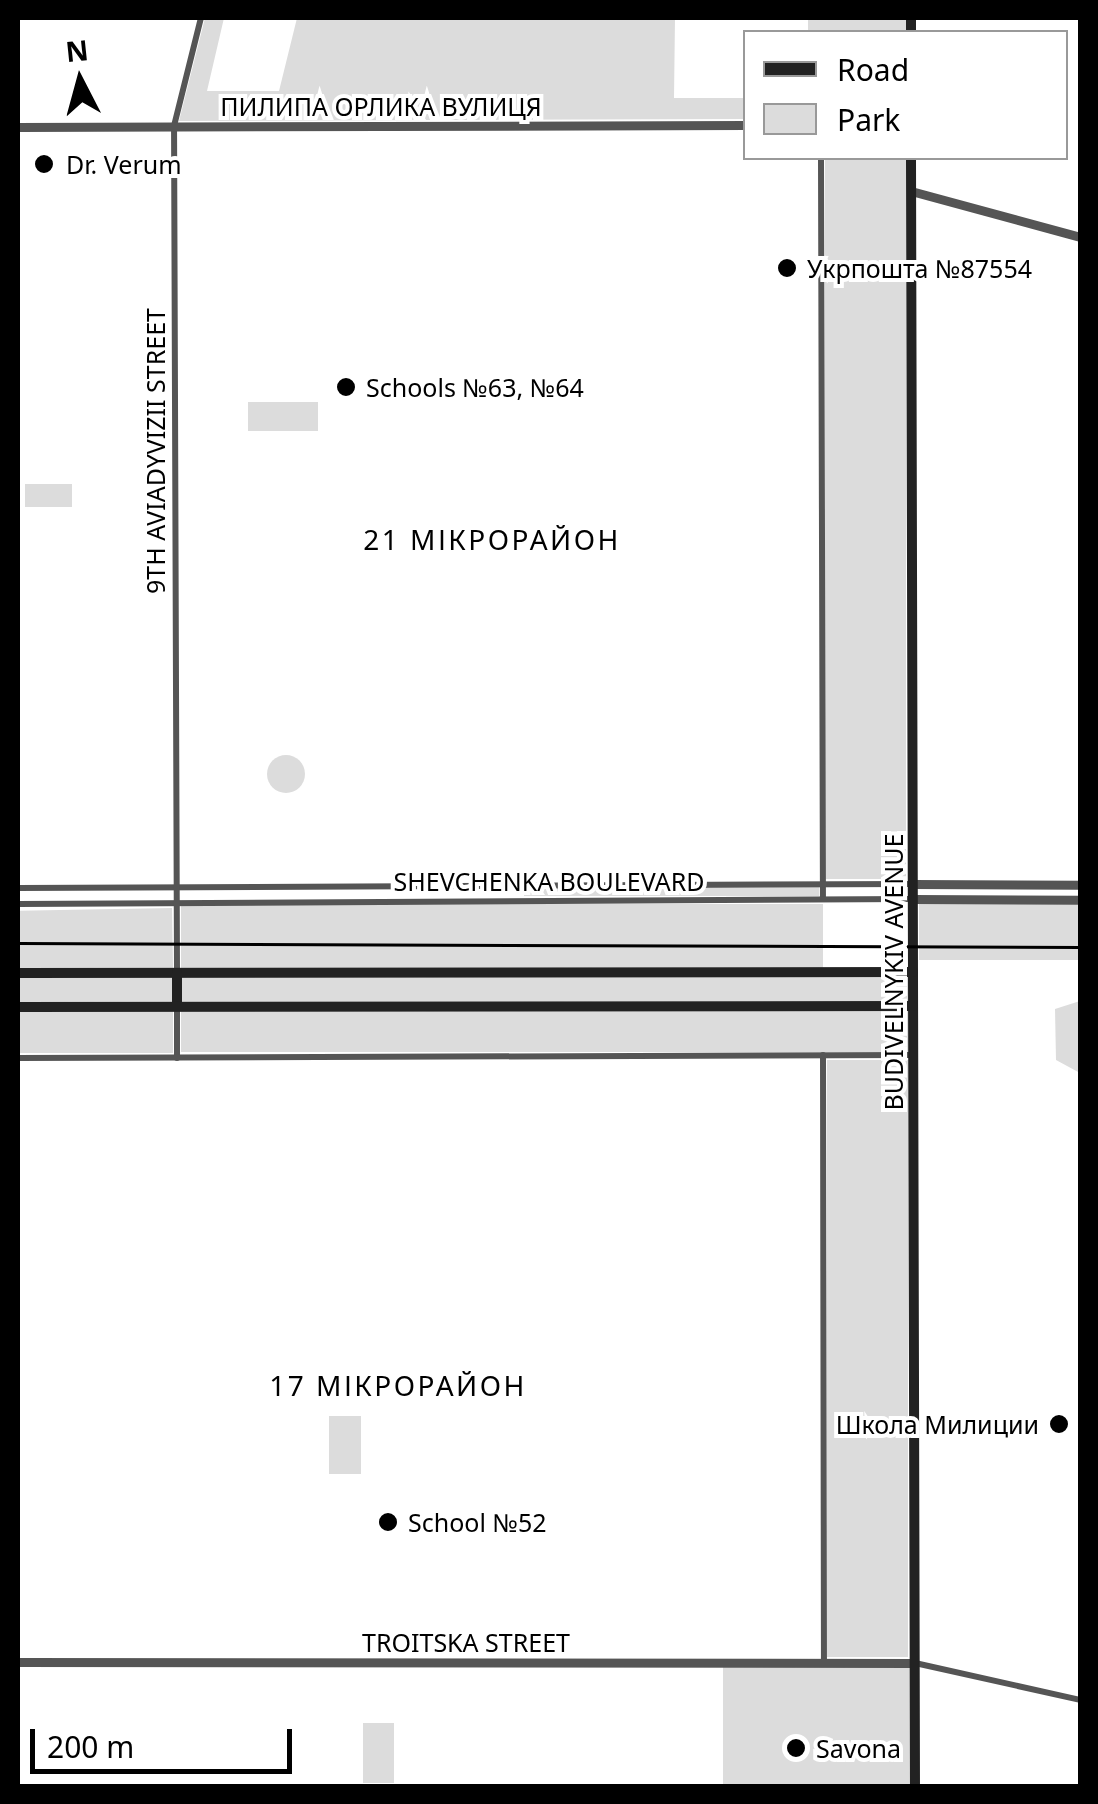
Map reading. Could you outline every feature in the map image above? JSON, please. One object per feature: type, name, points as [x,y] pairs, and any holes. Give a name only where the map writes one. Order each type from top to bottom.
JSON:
[{"type":"main road","name":"BUDIVELNYKIV AVENUE","points":[[911,160],[915,1786]]},
{"type":"main road","points":[[18,973],[913,972]]},
{"type":"main road","points":[[177,973],[177,1006]]},
{"type":"main road","points":[[18,1006],[913,1006]]},
{"type":"street","name":"9TH AVIADYVIZII STREET","points":[[177,973],[174,126],[200,18]]},
{"type":"street","name":"ПИЛИПА ОРЛИКА ВУЛИЦЯ","points":[[18,127],[743,124]]},
{"type":"street","points":[[821,160],[823,899]]},
{"type":"street","points":[[911,192],[1080,237]]},
{"type":"street","name":"SHEVCHENKA BOULEVARD","points":[[18,888],[1080,885]]},
{"type":"street","points":[[343,888],[344,903]]},
{"type":"street","name":"SHEVCHENKA BOULEVARD","points":[[18,904],[1080,900]]},
{"type":"street","points":[[177,1006],[177,1058]]},
{"type":"street","points":[[18,1058],[913,1054]]},
{"type":"street","points":[[823,1055],[824,1663]]},
{"type":"street","name":"TROITSKA STREET","points":[[18,1662],[915,1663]]},
{"type":"street","points":[[915,1663],[1080,1700]]},
{"type":"green space","points":[[205,18],[224,18],[207,91],[279,91],[297,18],[675,18],[674,98],[743,98],[743,119],[179,121]]},
{"type":"green space","points":[[808,18],[906,18],[906,30],[808,30]]},
{"type":"green space","points":[[825,160],[906,160],[906,879],[825,879]]},
{"type":"green space","points":[[248,402],[318,402],[318,431],[248,431]]},
{"type":"green space","points":[[25,484],[72,484],[72,507],[25,507]]},
{"type":"green space","points":[[286,755],[300,760],[305,774],[300,788],[286,793],[272,788],[267,774],[272,760]]},
{"type":"green space","points":[[524,887],[819,887],[819,896],[524,896]]},
{"type":"green space","points":[[181,904],[823,904],[823,968],[181,968]]},
{"type":"green space","points":[[919,904],[1080,904],[1080,960],[919,960]]},
{"type":"green space","points":[[172,908],[173,968],[19,971],[18,911]]},
{"type":"green space","points":[[18,977],[173,977],[173,1002],[18,1002]]},
{"type":"green space","points":[[181,977],[908,977],[908,1002],[181,1002]]},
{"type":"green space","points":[[1080,1001],[1080,1073],[1056,1060],[1055,1009]]},
{"type":"green space","points":[[18,1011],[173,1011],[173,1053],[18,1053]]},
{"type":"green space","points":[[181,1011],[908,1011],[908,1052],[181,1052]]},
{"type":"green space","points":[[827,1060],[908,1060],[908,1657],[827,1657]]},
{"type":"green space","points":[[329,1416],[361,1416],[361,1474],[329,1474]]},
{"type":"green space","points":[[723,1667],[910,1667],[910,1786],[723,1786]]},
{"type":"green space","points":[[363,1723],[394,1723],[394,1783],[363,1783]]},
{"type":"tram line","points":[[18,943],[1080,947]]},
{"type":"place","name":"Dr. Verum","points":[[44,164]]},
{"type":"place","name":"Укрпошта №87554","points":[[787,268]]},
{"type":"place","name":"Schools №63, №64","points":[[346,387]]},
{"type":"place","name":"Школа Милиции","points":[[1059,1424]]},
{"type":"place","name":"School №52","points":[[388,1522]]},
{"type":"place","name":"Savona","points":[[796,1748]]},
{"type":"district","name":"21 МІКРОРАЙОН","points":[[492,539]]},
{"type":"district","name":"17 МІКРОРАЙОН","points":[[398,1385]]}]
